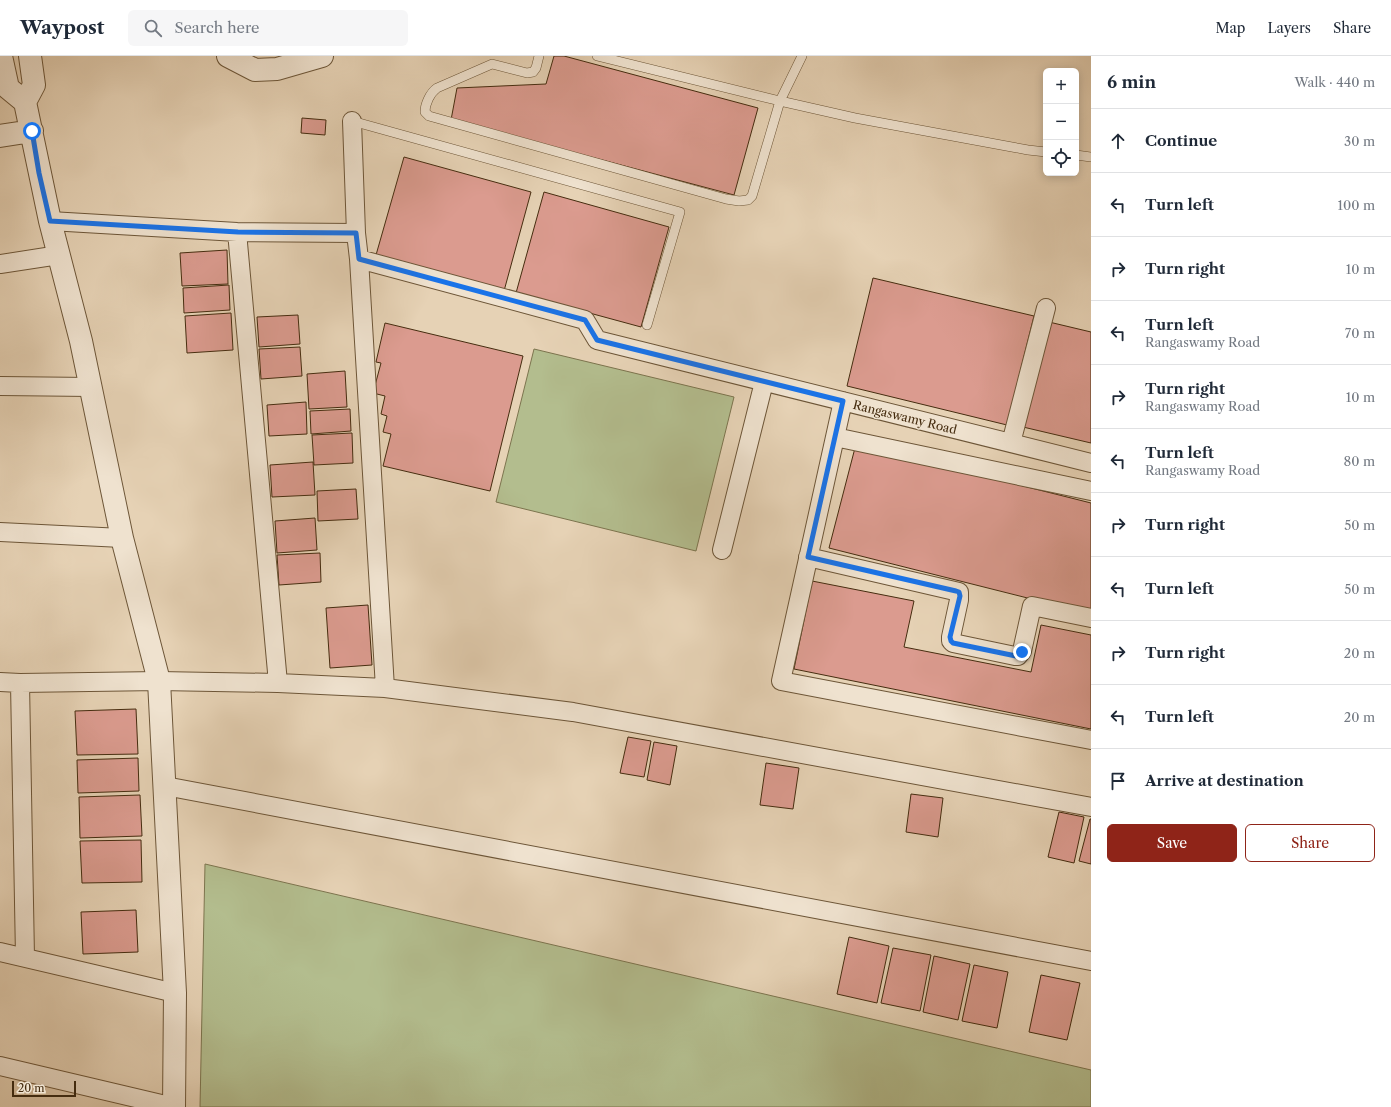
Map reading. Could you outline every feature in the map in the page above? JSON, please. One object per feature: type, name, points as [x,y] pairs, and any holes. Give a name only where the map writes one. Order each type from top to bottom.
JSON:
[{"type":"street","points":[[0,1066],[174,1107],[175,993],[159,681],[122,538],[81,340],[50,221],[25,102],[8,88],[1,56]]},
{"type":"street","points":[[25,102],[34,85],[30,56]]},
{"type":"street","points":[[228,56],[255,70],[277,69],[322,56]]},
{"type":"street","points":[[352,121],[356,233],[359,259],[385,688]]},
{"type":"street","points":[[0,136],[32,131]]},
{"type":"street","points":[[50,221],[238,232],[356,233]]},
{"type":"street","points":[[238,232],[278,683]]},
{"type":"street","points":[[0,264],[59,255]]},
{"type":"street","name":"Rangaswamy Road","points":[[359,259],[585,320],[597,340],[1091,463]]},
{"type":"street","points":[[1011,443],[1046,308]]},
{"type":"street","points":[[722,550],[764,382]]},
{"type":"street","points":[[0,386],[91,388]]},
{"type":"street","points":[[843,401],[781,681],[1091,740]]},
{"type":"street","points":[[835,437],[1091,491]]},
{"type":"street","points":[[0,532],[122,538]]},
{"type":"street","points":[[808,557],[959,592],[960,596],[950,637],[951,641],[953,643],[1008,655],[1018,656],[1022,652],[1032,606],[1091,618]]},
{"type":"street","points":[[0,682],[159,681],[278,683],[385,688],[573,712],[1091,807]]},
{"type":"street","points":[[20,683],[25,958]]},
{"type":"street","points":[[164,786],[1091,961]]},
{"type":"street","points":[[0,952],[175,993]]},
{"type":"lane","points":[[539,56],[536,68],[533,72],[527,73],[492,64],[437,88],[430,95],[425,112],[429,116],[726,199],[739,201],[748,200],[752,196],[780,101],[802,56]]},
{"type":"lane","points":[[597,56],[855,118],[1043,152]]},
{"type":"lane","points":[[352,121],[680,212],[647,325]]},
{"type":"lane","points":[[1079,155],[1091,157]]},
{"type":"green space","points":[[534,349],[734,397],[696,551],[496,502]]},
{"type":"green space","points":[[205,864],[1091,1070],[1091,1107],[200,1107]]},
{"type":"building","points":[[554,56],[564,56],[758,108],[734,195],[451,120],[457,88],[546,84]]},
{"type":"building","points":[[302,118],[326,120],[325,135],[301,133]]},
{"type":"building","points":[[404,157],[531,192],[504,291],[376,255]]},
{"type":"building","points":[[544,192],[669,227],[641,327],[516,293]]},
{"type":"building","points":[[227,250],[228,284],[182,286],[180,253]]},
{"type":"building","points":[[873,278],[1034,316],[1007,425],[847,386]]},
{"type":"building","points":[[229,285],[230,310],[184,313],[183,288]]},
{"type":"building","points":[[231,313],[233,350],[187,353],[185,316]]},
{"type":"building","points":[[298,315],[300,344],[259,347],[257,317]]},
{"type":"building","points":[[1049,322],[1091,332],[1091,443],[1023,427]]},
{"type":"building","points":[[385,323],[523,356],[490,491],[383,466],[391,434],[383,432],[387,416],[381,414],[385,396],[373,393],[381,363],[376,362]]},
{"type":"building","points":[[300,347],[302,376],[261,379],[259,349]]},
{"type":"building","points":[[345,371],[347,407],[309,409],[307,374]]},
{"type":"building","points":[[306,402],[307,434],[269,436],[267,405]]},
{"type":"building","points":[[350,409],[351,431],[311,434],[310,411]]},
{"type":"building","points":[[352,433],[353,463],[314,465],[312,435]]},
{"type":"building","points":[[856,444],[1091,503],[1091,614],[829,548]]},
{"type":"building","points":[[313,462],[315,495],[272,497],[270,465]]},
{"type":"building","points":[[356,489],[358,519],[318,521],[317,491]]},
{"type":"building","points":[[315,518],[317,550],[277,553],[275,521]]},
{"type":"building","points":[[320,553],[321,582],[279,585],[277,555]]},
{"type":"building","points":[[812,581],[914,601],[904,647],[1031,672],[1041,625],[1091,635],[1091,729],[794,669]]},
{"type":"building","points":[[368,605],[372,665],[330,668],[326,608]]},
{"type":"building","points":[[136,709],[138,754],[77,755],[75,711]]},
{"type":"building","points":[[628,737],[651,741],[644,777],[620,773]]},
{"type":"building","points":[[654,742],[677,746],[670,785],[647,780]]},
{"type":"building","points":[[138,758],[139,791],[78,793],[77,760]]},
{"type":"building","points":[[766,763],[799,768],[793,809],[760,805]]},
{"type":"building","points":[[911,794],[943,798],[938,837],[906,832]]},
{"type":"building","points":[[140,795],[142,836],[80,838],[79,797]]},
{"type":"building","points":[[1059,812],[1084,817],[1074,863],[1048,857]]},
{"type":"building","points":[[1091,819],[1091,864],[1079,861]]},
{"type":"building","points":[[141,840],[142,882],[82,883],[80,841]]},
{"type":"building","points":[[136,910],[138,952],[83,954],[81,912]]},
{"type":"building","points":[[849,937],[889,946],[877,1003],[837,994]]},
{"type":"building","points":[[893,948],[931,955],[920,1011],[881,1003]]},
{"type":"building","points":[[934,956],[970,964],[958,1020],[923,1012]]},
{"type":"building","points":[[974,965],[1008,972],[997,1028],[962,1021]]},
{"type":"building","points":[[1041,975],[1080,983],[1067,1040],[1029,1032]]},
{"type":"route","points":[[32,131],[39,173],[50,221],[238,232],[356,233],[359,259],[585,320],[597,340],[843,401],[808,557],[959,592],[960,596],[950,637],[953,643],[1016,656],[1022,652]]}]
